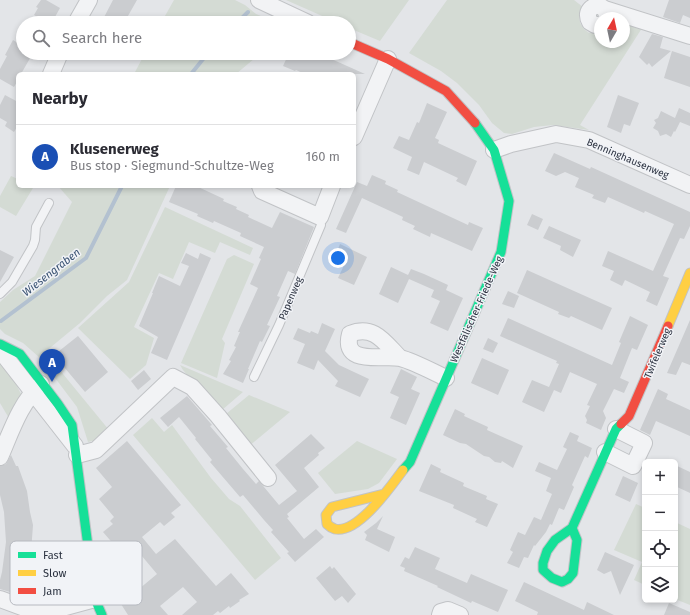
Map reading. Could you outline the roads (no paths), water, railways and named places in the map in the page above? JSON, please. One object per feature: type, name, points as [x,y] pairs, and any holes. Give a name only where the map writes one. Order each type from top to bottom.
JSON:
[{"type":"street","points":[[80,16],[89,0]]},
{"type":"street","points":[[259,0],[293,16]]},
{"type":"street","points":[[594,24],[590,22],[588,18],[590,9],[594,6],[600,6],[605,12]]},
{"type":"street","points":[[630,20],[690,36]]},
{"type":"street","name":"Westfälischer-Friede-Weg","points":[[356,45],[388,59],[446,91],[472,119],[494,150],[509,201],[501,252],[410,462],[369,513],[350,526],[342,529],[334,529],[327,524],[326,515],[332,507],[384,494]]},
{"type":"street","points":[[356,132],[388,59]]},
{"type":"street","points":[[52,72],[57,60]]},
{"type":"street","name":"Benninghausenweg","points":[[494,150],[511,144],[556,134],[589,140],[690,185]]},
{"type":"street","points":[[261,188],[262,191],[320,217]]},
{"type":"street","name":"Papenweg","points":[[320,217],[331,188]]},
{"type":"street","name":"Twifelerweg","points":[[572,528],[616,429],[628,416],[648,374],[690,273]]},
{"type":"street","points":[[0,344],[20,354],[62,432],[76,451],[88,541]]},
{"type":"street","points":[[0,350],[37,387]]},
{"type":"street","points":[[400,358],[446,378]]},
{"type":"street","points":[[76,451],[96,450],[173,377],[192,387],[218,416],[268,478]]},
{"type":"street","points":[[0,457],[22,406],[37,387]]},
{"type":"street","points":[[605,452],[633,466],[636,460],[644,442],[616,429]]},
{"type":"street","points":[[572,528],[576,540],[573,574],[562,582],[552,578],[542,570],[542,562],[548,548],[558,536],[572,528]]},
{"type":"street","points":[[0,599],[10,603]]},
{"type":"street","points":[[16,605],[30,610],[51,611],[73,605]]},
{"type":"street","points":[[98,605],[102,615]]},
{"type":"street","points":[[440,615],[441,612],[448,610],[460,615]]},
{"type":"lane","points":[[0,294],[8,288],[33,246],[36,227],[49,203]]},
{"type":"lane","name":"Papenweg","points":[[254,377],[279,324],[321,225],[320,217]]},
{"type":"waterway","name":"Wiesengraben","points":[[244,16],[248,12]]},
{"type":"waterway","name":"Wiesengraben","points":[[193,72],[202,60]]},
{"type":"waterway","name":"Wiesengraben","points":[[1,321],[86,258],[121,188]]},
{"type":"place","name":"Klusenerweg","points":[[52,382]]}]
